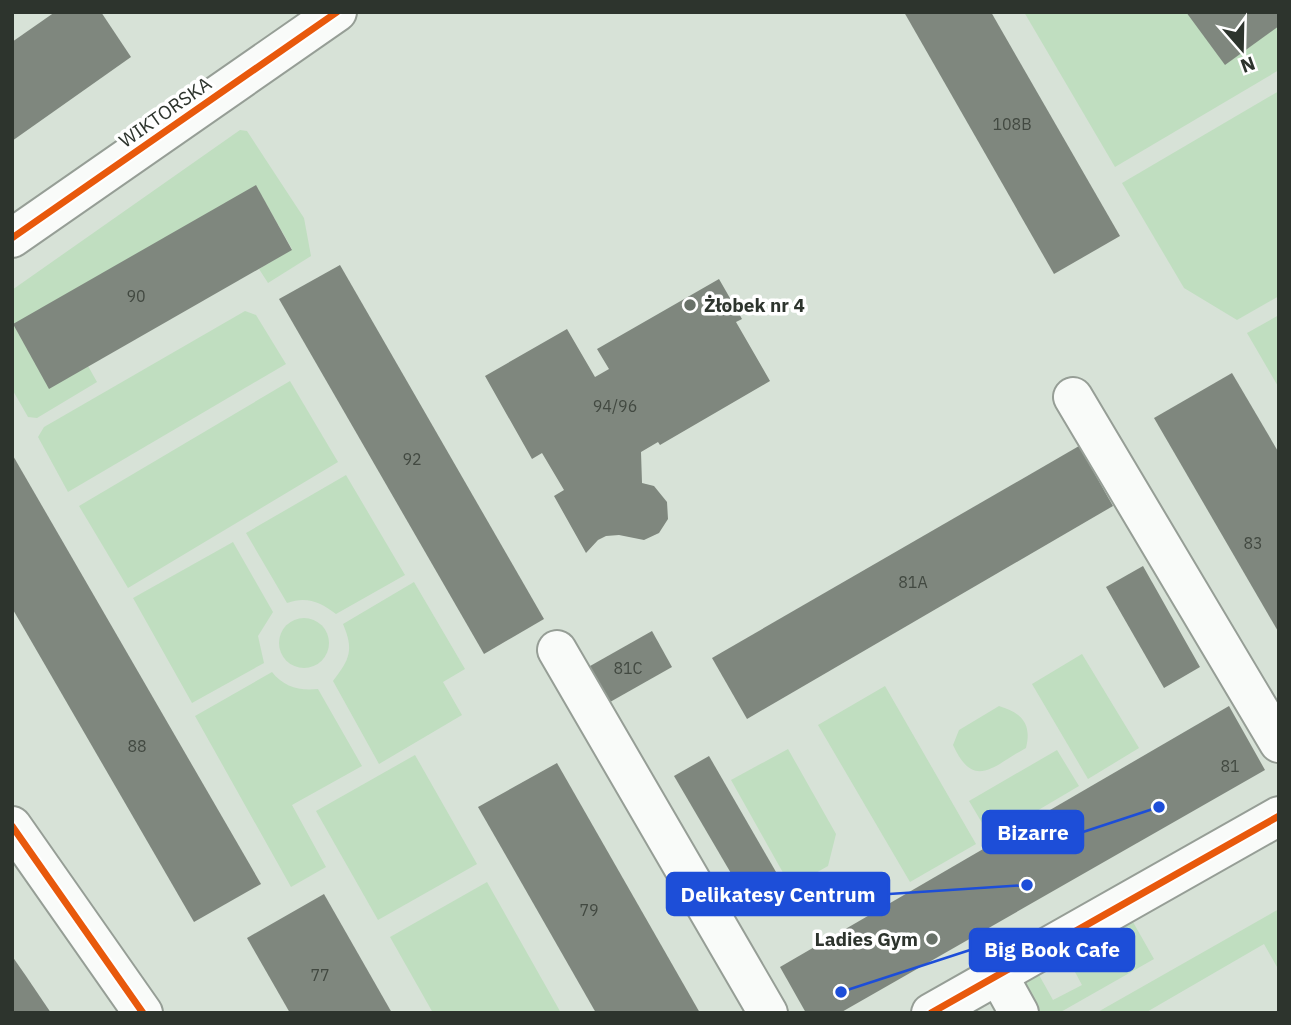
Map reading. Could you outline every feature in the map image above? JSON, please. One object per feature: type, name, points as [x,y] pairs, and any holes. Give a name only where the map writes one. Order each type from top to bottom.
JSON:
[{"type":"street","name":"WIKTORSKA","points":[[12,238],[337,12]]},
{"type":"street","points":[[1073,397],[1279,743]]},
{"type":"street","points":[[557,650],[768,1013]]},
{"type":"street","points":[[931,1013],[1279,816]]},
{"type":"street","points":[[12,825],[143,1013]]},
{"type":"street","points":[[998,975],[1019,1013]]},
{"type":"green space","points":[[1024,12],[1279,12],[1279,70],[1115,167]]},
{"type":"green space","points":[[1279,91],[1279,296],[1237,320],[1184,288],[1122,183]]},
{"type":"green space","points":[[240,130],[247,131],[304,218],[311,256],[268,283],[259,269],[292,249],[256,186],[88,366],[97,382],[37,418],[28,417],[12,389],[12,290]]},
{"type":"green space","points":[[245,311],[256,315],[286,364],[68,492],[38,437],[44,427]]},
{"type":"green space","points":[[1279,315],[1279,388],[1247,333]]},
{"type":"green space","points":[[290,381],[338,462],[128,588],[79,506]]},
{"type":"green space","points":[[346,475],[405,575],[336,614],[313,601],[287,603],[246,533]]},
{"type":"green space","points":[[233,542],[273,612],[258,636],[264,663],[192,703],[133,598]]},
{"type":"green space","points":[[414,582],[465,669],[443,682],[462,715],[379,764],[333,681],[347,660],[349,648],[343,624]]},
{"type":"green space","points":[[304,618],[321,626],[329,643],[321,660],[304,668],[287,660],[279,643],[287,626]]},
{"type":"green space","points":[[1082,654],[1139,748],[1088,779],[1032,684]]},
{"type":"green space","points":[[272,672],[292,687],[318,689],[362,766],[292,805],[326,867],[291,887],[195,716]]},
{"type":"green space","points":[[885,686],[976,844],[910,882],[818,725]]},
{"type":"green space","points":[[999,706],[1014,712],[1023,721],[1028,732],[1026,748],[994,767],[977,771],[961,759],[953,745],[959,730]]},
{"type":"green space","points":[[788,749],[836,834],[828,866],[791,887],[731,780]]},
{"type":"green space","points":[[1057,750],[1079,786],[991,838],[969,801]]},
{"type":"green space","points":[[415,755],[477,864],[378,920],[316,811]]},
{"type":"green space","points":[[487,882],[561,1013],[433,1013],[390,937]]},
{"type":"green space","points":[[1279,909],[1279,966],[1277,967],[1264,944],[1145,1013],[1096,1013]]},
{"type":"green space","points":[[1133,922],[1154,959],[1059,1013],[1033,1013],[1018,987],[1039,975],[1053,1000],[1082,985],[1068,959]]},
{"type":"building","points":[[55,12],[101,12],[131,57],[12,141],[12,42]]},
{"type":"building","points":[[904,12],[991,12],[1120,236],[1054,274]]},
{"type":"building","points":[[1186,12],[1279,12],[1279,26],[1225,65]]},
{"type":"building","points":[[256,185],[292,250],[49,389],[13,324]]},
{"type":"building","points":[[340,265],[544,619],[484,654],[279,299]]},
{"type":"building","points":[[719,279],[742,319],[736,322],[770,381],[660,445],[658,442],[641,452],[642,483],[654,486],[667,502],[668,519],[659,533],[644,540],[619,535],[606,536],[598,540],[586,553],[554,496],[564,490],[542,453],[532,459],[485,376],[567,329],[595,377],[609,369],[597,349]]},
{"type":"building","points":[[1232,373],[1279,453],[1279,633],[1154,418]]},
{"type":"building","points":[[1079,446],[1113,506],[747,719],[712,658]]},
{"type":"building","points":[[12,454],[261,884],[194,922],[12,608]]},
{"type":"building","points":[[1143,566],[1200,667],[1164,688],[1106,587]]},
{"type":"building","points":[[652,631],[672,667],[603,706],[583,670]]},
{"type":"building","points":[[1229,706],[1265,770],[840,1013],[806,1013],[780,967]]},
{"type":"building","points":[[709,756],[783,884],[749,904],[674,776]]},
{"type":"building","points":[[557,763],[700,1013],[596,1013],[478,807]]},
{"type":"building","points":[[324,894],[392,1013],[290,1013],[247,938]]},
{"type":"building","points":[[12,956],[26,976],[51,1013],[12,1013]]},
{"type":"cycle path","points":[[12,238],[337,12]]},
{"type":"cycle path","points":[[931,1013],[1279,816]]},
{"type":"cycle path","points":[[12,826],[143,1013]]},
{"type":"place","name":"Żłobek nr 4","points":[[690,305]]},
{"type":"place","name":"Bizarre","points":[[1159,807]]},
{"type":"place","name":"Delikatesy Centrum","points":[[1027,885]]},
{"type":"place","name":"Ladies Gym","points":[[932,939]]},
{"type":"place","name":"Big Book Cafe","points":[[841,992]]}]
